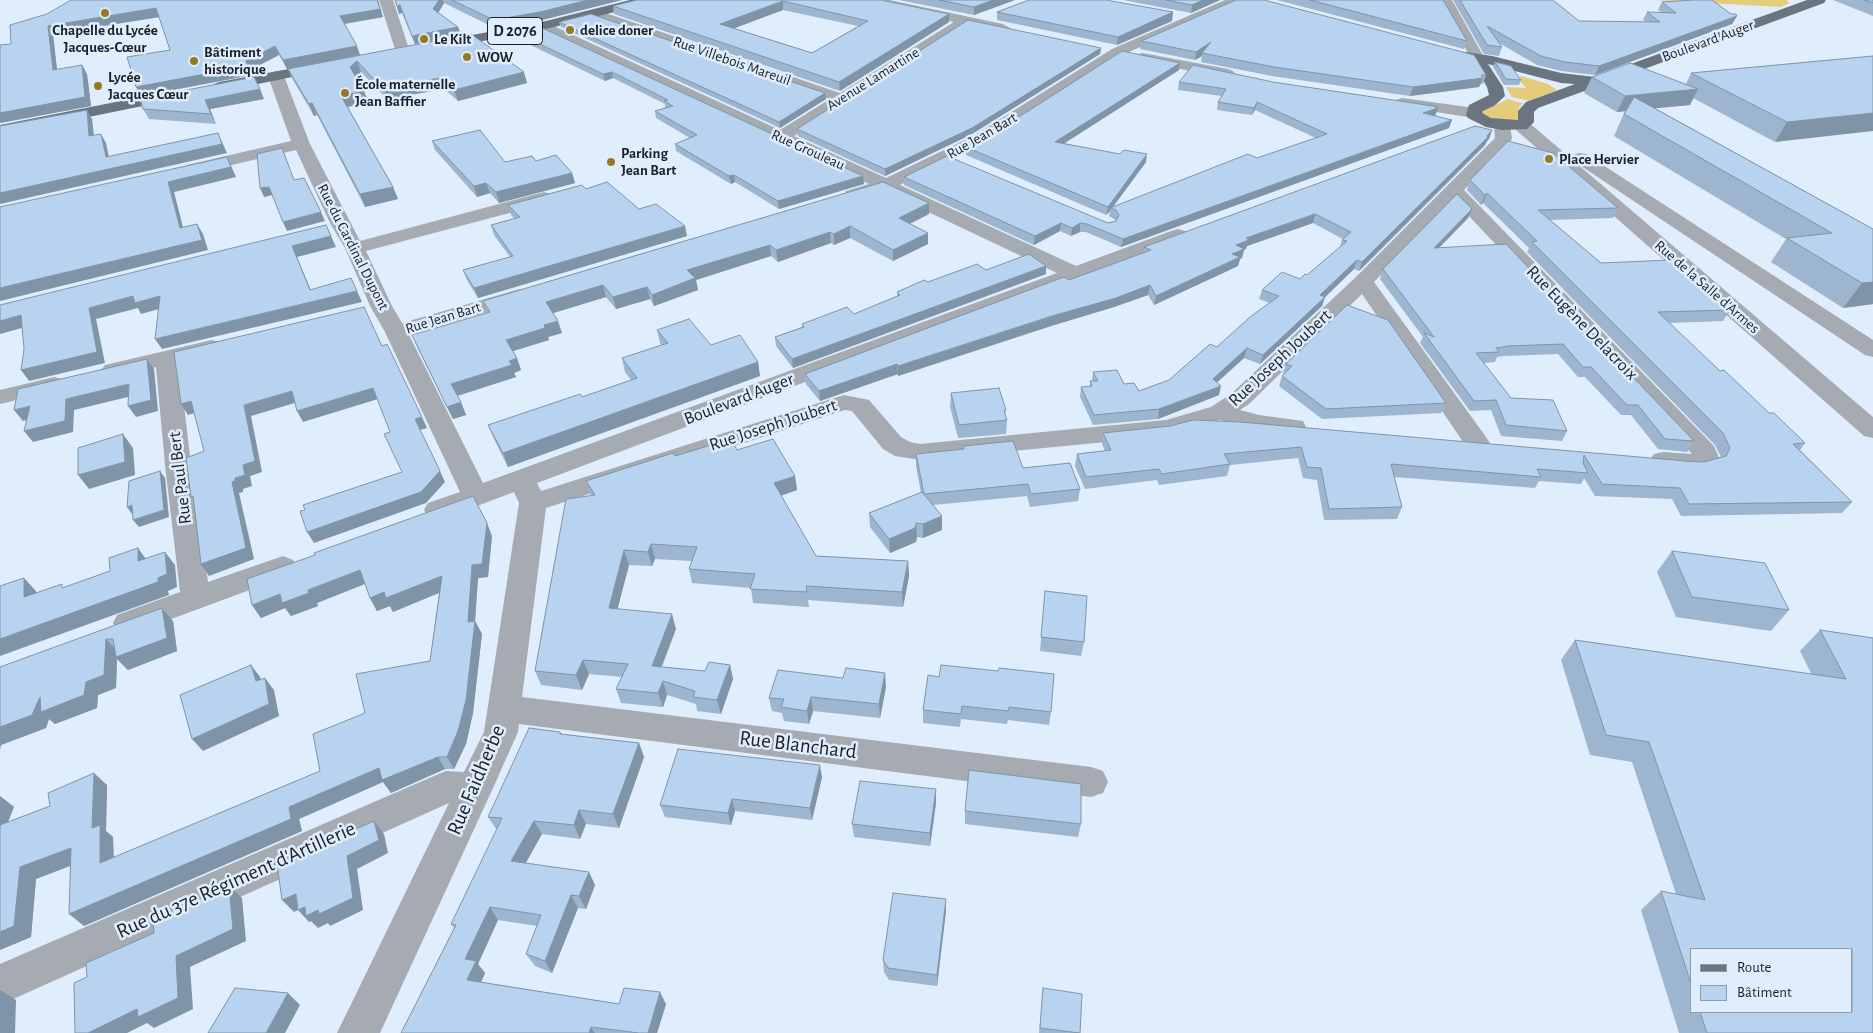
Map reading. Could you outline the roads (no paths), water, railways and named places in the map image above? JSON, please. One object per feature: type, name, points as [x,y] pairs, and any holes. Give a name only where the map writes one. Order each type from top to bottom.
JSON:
[{"type":"main road","name":"Boulevard Auger","points":[[1482,122],[1526,122],[1526,111],[1532,105],[1819,0]]},
{"type":"main road","name":"D 2076","points":[[396,53],[542,26],[640,1]]},
{"type":"main road","points":[[1451,52],[1482,66],[1495,87],[1497,96],[1488,103],[1475,108],[1482,122]]},
{"type":"main road","points":[[1482,66],[1492,60],[1561,78],[1598,82]]},
{"type":"main road","points":[[0,130],[340,64]]},
{"type":"main road","points":[[1535,71],[1555,79],[1568,88],[1564,94]]},
{"type":"street","points":[[386,0],[396,53]]},
{"type":"street","points":[[870,0],[1016,31]]},
{"type":"street","name":"Rue Jean Bart","points":[[830,202],[886,185],[948,156],[980,140],[1117,52],[1236,0]]},
{"type":"street","points":[[1445,0],[1482,66]]},
{"type":"street","name":"Rue Villebois Mareuil","points":[[595,14],[841,98]]},
{"type":"street","name":"Avenue Lamartine","points":[[781,137],[841,98],[970,22],[995,14]]},
{"type":"street","points":[[1172,15],[1191,19]]},
{"type":"street","name":"Rue Grouleau","points":[[542,26],[1075,273]]},
{"type":"street","points":[[1100,48],[1244,77]]},
{"type":"street","name":"Rue du Cardinal Dupont","points":[[276,76],[331,227],[355,248],[372,308],[396,332],[476,497]]},
{"type":"street","points":[[1388,101],[1482,122]]},
{"type":"street","name":"Rue de la Salle d'Armes","points":[[1482,122],[1541,144],[1873,430]]},
{"type":"street","name":"Rue Joseph Joubert","points":[[528,491],[844,402],[860,405],[892,443],[904,450],[920,452],[1168,428],[1220,412],[1240,399],[1363,281],[1504,139],[1482,122]]},
{"type":"street","points":[[175,173],[302,144]]},
{"type":"street","points":[[1564,148],[1873,350]]},
{"type":"street","points":[[948,156],[965,164]]},
{"type":"street","name":"Rue Eugène Delacroix","points":[[1453,189],[1705,452],[1707,460],[1696,463],[1636,458]]},
{"type":"street","points":[[355,248],[558,195]]},
{"type":"street","name":"Boulevard Auger","points":[[417,518],[476,497],[528,491],[1075,273],[1201,227]]},
{"type":"street","points":[[1363,281],[1487,444],[1447,440]]},
{"type":"street","name":"Rue Jean Bart","points":[[396,332],[540,289]]},
{"type":"street","points":[[0,396],[232,342]]},
{"type":"street","name":"Rue Paul Bert","points":[[167,358],[178,465],[196,599]]},
{"type":"street","points":[[1220,412],[1258,423],[1318,429]]},
{"type":"street","name":"Rue Faidherbe","points":[[358,1033],[501,732],[528,491]]},
{"type":"street","points":[[104,632],[306,558]]},
{"type":"street","name":"Rue Blanchard","points":[[505,709],[1091,782]]},
{"type":"street","name":"Rue du 37e Régiment d'Artillerie","points":[[0,985],[446,787],[475,788]]},
{"type":"place","name":"Chapelle du Lycée Jacques-Cœur","points":[[105,13]]},
{"type":"place","name":"delice doner","points":[[570,30]]},
{"type":"place","name":"Le Kilt","points":[[424,39]]},
{"type":"place","name":"WOW","points":[[467,57]]},
{"type":"place","name":"Bâtiment historique","points":[[194,61]]},
{"type":"place","name":"Lycée Jacques Cœur","points":[[98,86]]},
{"type":"place","name":"École maternelle Jean Baffier","points":[[345,93]]},
{"type":"place","name":"Place Hervier","points":[[1549,159]]},
{"type":"place","name":"Parking Jean Bart","points":[[611,162]]}]
